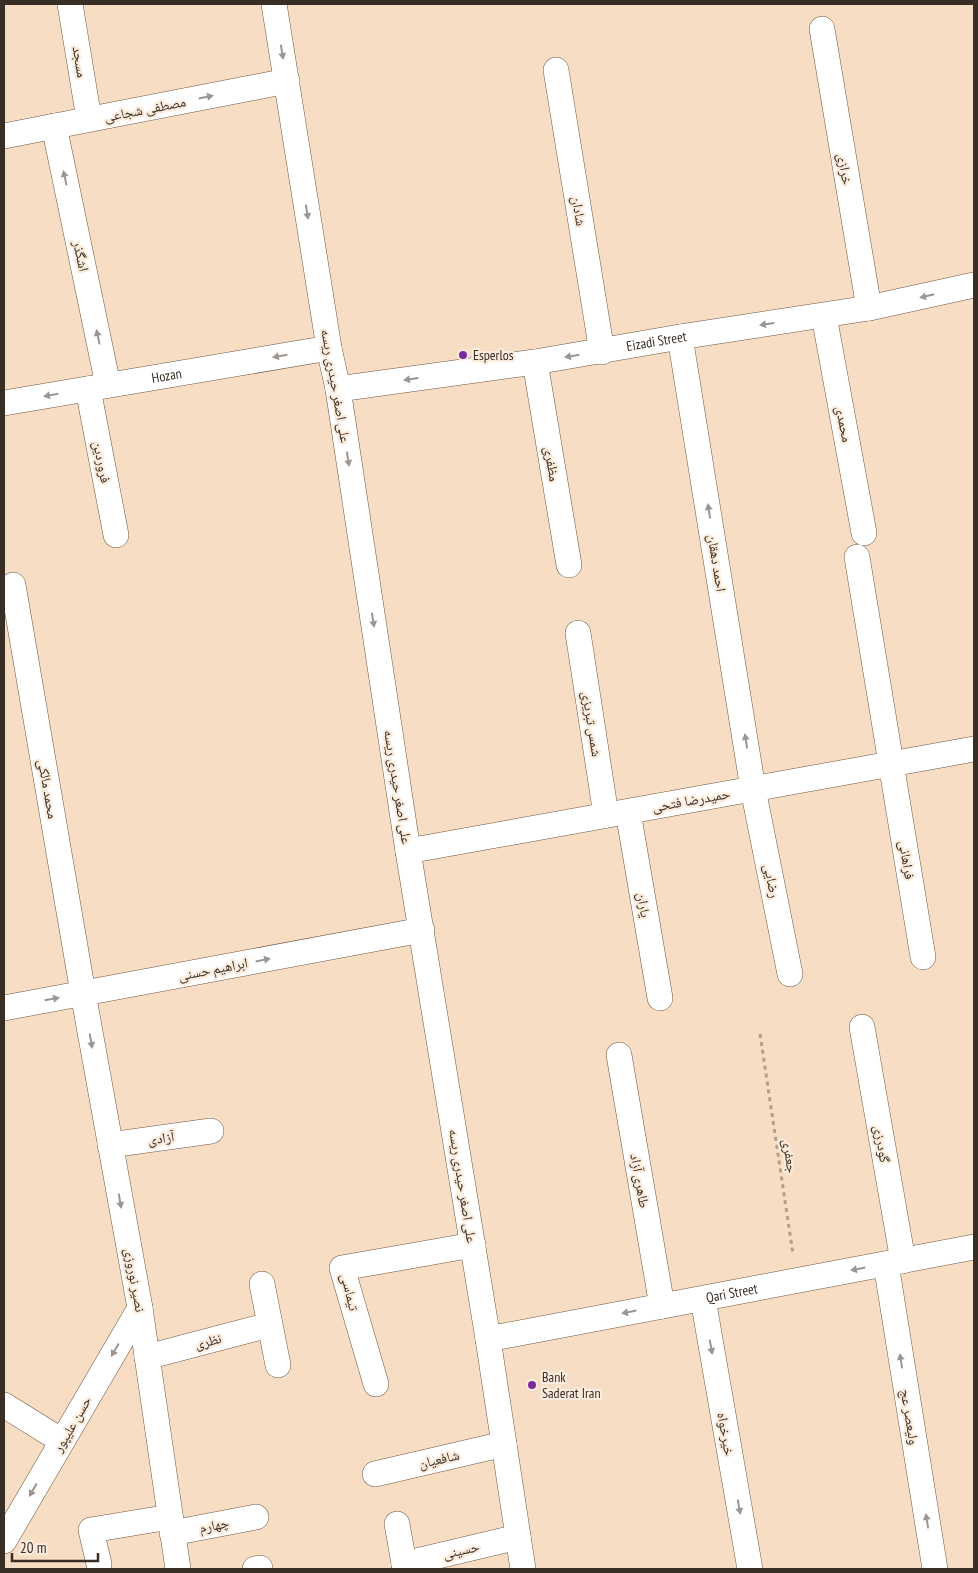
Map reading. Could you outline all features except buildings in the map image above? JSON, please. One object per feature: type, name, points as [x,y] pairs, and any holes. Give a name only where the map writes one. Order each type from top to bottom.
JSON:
[{"type":"street","name":"مسجد","points":[[70,4],[89,120]]},
{"type":"street","name":"علی اصغر حیدری ریسه","points":[[274,4],[328,348],[338,389],[408,851],[488,1339],[522,1569]]},
{"type":"street","name":"خرازی","points":[[822,29],[869,308]]},
{"type":"street","name":"شادان","points":[[556,70],[602,352]]},
{"type":"street","name":"مصطفی شجاعی","points":[[4,136],[286,81]]},
{"type":"street","name":"اشگذر","points":[[54,126],[98,387]]},
{"type":"street","name":"Eizadi Street","points":[[338,389],[602,352],[680,337],[824,316],[974,285]]},
{"type":"street","name":"محمدی","points":[[824,316],[864,533]]},
{"type":"street","name":"احمد دهقان","points":[[680,337],[753,789]]},
{"type":"street","name":"Hozan","points":[[4,403],[328,348]]},
{"type":"street","name":"مظفری","points":[[535,362],[569,565]]},
{"type":"street","name":"فروردین","points":[[98,387],[116,535]]},
{"type":"street","points":[[857,557],[892,764]]},
{"type":"street","name":"محمد مالکی","points":[[12,585],[83,993]]},
{"type":"street","name":"شمس تبریزی","points":[[578,633],[617,814]]},
{"type":"street","name":"حمیدرضا فتحی","points":[[408,851],[974,749]]},
{"type":"street","name":"فراهانی","points":[[892,764],[923,957]]},
{"type":"street","name":"رضایی","points":[[753,789],[790,974]]},
{"type":"street","name":"یاران","points":[[617,814],[660,998]]},
{"type":"street","name":"ابراهیم حسنی","points":[[4,1008],[422,930]]},
{"type":"street","name":"نصیر نوروزی","points":[[83,993],[140,1308],[178,1569]]},
{"type":"street","name":"گودرزی","points":[[862,1027],[894,1262]]},
{"type":"street","name":"طاهری آزاد","points":[[619,1055],[662,1306]]},
{"type":"street","name":"آزادی","points":[[110,1146],[211,1131]]},
{"type":"street","name":"تیماسی","points":[[376,1384],[342,1268],[473,1245]]},
{"type":"street","name":"Qari Street","points":[[488,1339],[974,1247]]},
{"type":"street","name":"ولیعصر عج","points":[[894,1262],[935,1569]]},
{"type":"street","points":[[262,1284],[278,1365]]},
{"type":"street","name":"خیرخواه","points":[[703,1298],[750,1569]]},
{"type":"street","name":"حسن علیپور","points":[[4,1541],[140,1308]]},
{"type":"street","name":"نظری","points":[[147,1357],[269,1325]]},
{"type":"street","points":[[4,1405],[62,1441]]},
{"type":"street","name":"شافعیان","points":[[375,1474],[504,1444]]},
{"type":"street","name":"چهارم","points":[[99,1564],[91,1530],[256,1517]]},
{"type":"street","name":"حسینی","points":[[397,1524],[405,1567],[518,1537]]},
{"type":"path","name":"جعفری","points":[[760,1034],[797,1281]]},
{"type":"place","name":"Esperlos","points":[[463,355]]},
{"type":"place","name":"Bank Saderat Iran","points":[[532,1385]]}]
